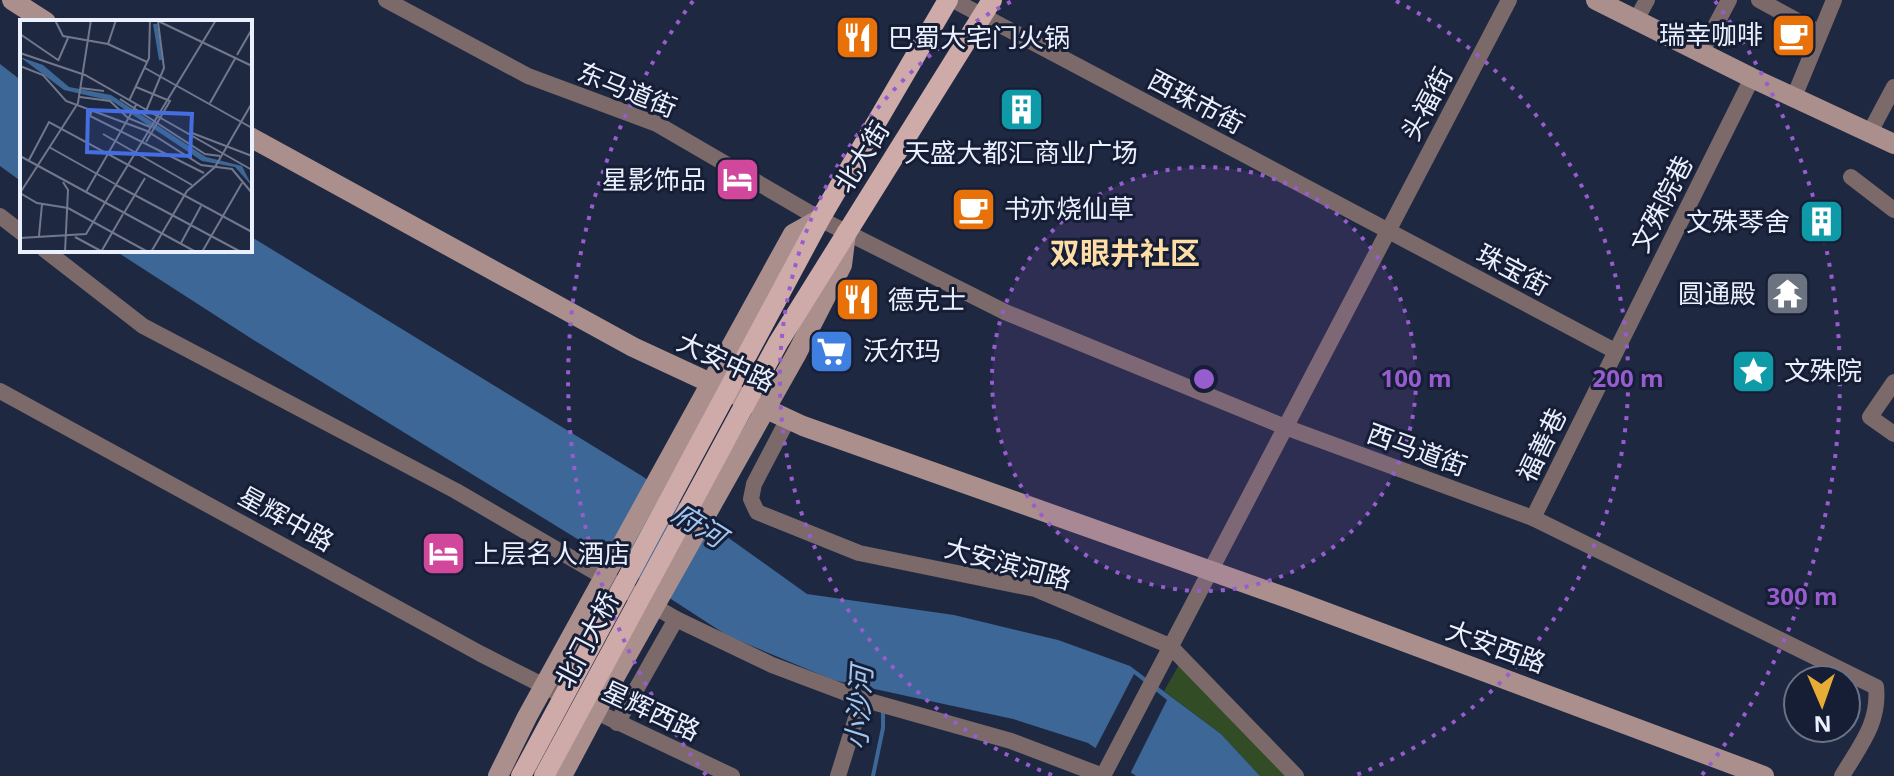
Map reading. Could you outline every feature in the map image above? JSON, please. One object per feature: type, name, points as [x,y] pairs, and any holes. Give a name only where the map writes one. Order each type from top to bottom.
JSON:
[{"type":"main road","name":"北大街","points":[[751,329],[951,0]]},
{"type":"main road","name":"北大街","points":[[778,343],[987,8]]},
{"type":"main road","name":"北门大桥","points":[[557,757],[751,329]]},
{"type":"main road","name":"北门大桥","points":[[557,757],[778,343]]},
{"type":"main road","points":[[521,776],[557,757]]},
{"type":"main road","points":[[544,776],[557,757]]},
{"type":"street","points":[[12,0],[43,20]]},
{"type":"street","name":"东马道街","points":[[386,0],[528,76],[657,124],[846,233]]},
{"type":"street","name":"西珠市街","points":[[951,0],[987,8],[1388,231]]},
{"type":"street","name":"头福街","points":[[1106,772],[1509,0]]},
{"type":"street","points":[[1596,0],[1635,22],[1894,144]]},
{"type":"street","points":[[1635,22],[1647,0]]},
{"type":"street","points":[[1701,53],[1729,0]]},
{"type":"street","points":[[1759,0],[1820,33]]},
{"type":"street","points":[[1794,97],[1834,0]]},
{"type":"street","name":"文殊院巷","points":[[1615,351],[1752,78]]},
{"type":"street","points":[[1870,132],[1894,87]]},
{"type":"street","name":"大安中路","points":[[252,138],[633,347],[788,419],[896,461],[1210,570]]},
{"type":"street","points":[[1851,177],[1894,210]]},
{"type":"street","points":[[0,216],[20,231]]},
{"type":"street","name":"珠宝街","points":[[1388,231],[1615,351]]},
{"type":"street","points":[[557,757],[797,353],[842,265],[846,233]]},
{"type":"street","name":"西马道街","points":[[846,233],[1005,312],[1285,427],[1533,518],[1876,687],[1878,701],[1875,720],[1842,776]]},
{"type":"street","points":[[48,252],[143,326],[456,491],[676,619],[772,665],[868,700],[1106,772]]},
{"type":"street","points":[[498,776],[520,730],[751,329]]},
{"type":"street","name":"福善巷","points":[[1533,518],[1615,351]]},
{"type":"street","points":[[1894,382],[1870,417],[1894,434]]},
{"type":"street","name":"星辉中路","points":[[0,391],[550,689]]},
{"type":"street","name":"大安滨河路","points":[[788,419],[754,484],[751,499],[757,512],[859,553],[1035,589],[1170,646],[1296,776]]},
{"type":"street","name":"大安西路","points":[[1210,570],[1764,776]]},
{"type":"street","points":[[617,723],[676,619]]},
{"type":"street","name":"星辉西路","points":[[550,689],[732,776]]},
{"type":"street","points":[[838,776],[868,700]]},
{"type":"green space","points":[[1179,665],[1289,776],[1260,776],[1221,734],[1164,691]]},
{"type":"water","points":[[0,64],[20,79],[20,181],[0,166]]},
{"type":"water","name":"府河","points":[[252,237],[642,476],[807,594],[954,615],[1058,640],[1130,666],[1221,734],[1260,776],[1136,776],[1088,743],[1013,719],[833,680],[728,636],[597,551],[252,339],[117,252],[252,252]]},
{"type":"pier","points":[[1134,674],[1167,700],[1129,776],[1094,751]]},
{"type":"waterway","name":"小沙河","points":[[873,776],[883,728],[883,711]]},
{"type":"place","name":"瑞幸咖啡","points":[[1794,35]]},
{"type":"place","name":"巴蜀大宅门火锅","points":[[857,38]]},
{"type":"place","name":"天盛大都汇商业广场","points":[[1021,110]]},
{"type":"place","name":"星影饰品","points":[[737,180]]},
{"type":"place","name":"书亦烧仙草","points":[[973,209]]},
{"type":"place","name":"文殊琴舍","points":[[1821,222]]},
{"type":"place","name":"圆通殿","points":[[1787,294]]},
{"type":"place","name":"德克士","points":[[857,300]]},
{"type":"place","name":"沃尔玛","points":[[832,351]]},
{"type":"place","name":"文殊院","points":[[1753,371]]},
{"type":"place","name":"上层名人酒店","points":[[443,554]]},
{"type":"district","name":"双眼井社区","points":[[1125,254]]}]
